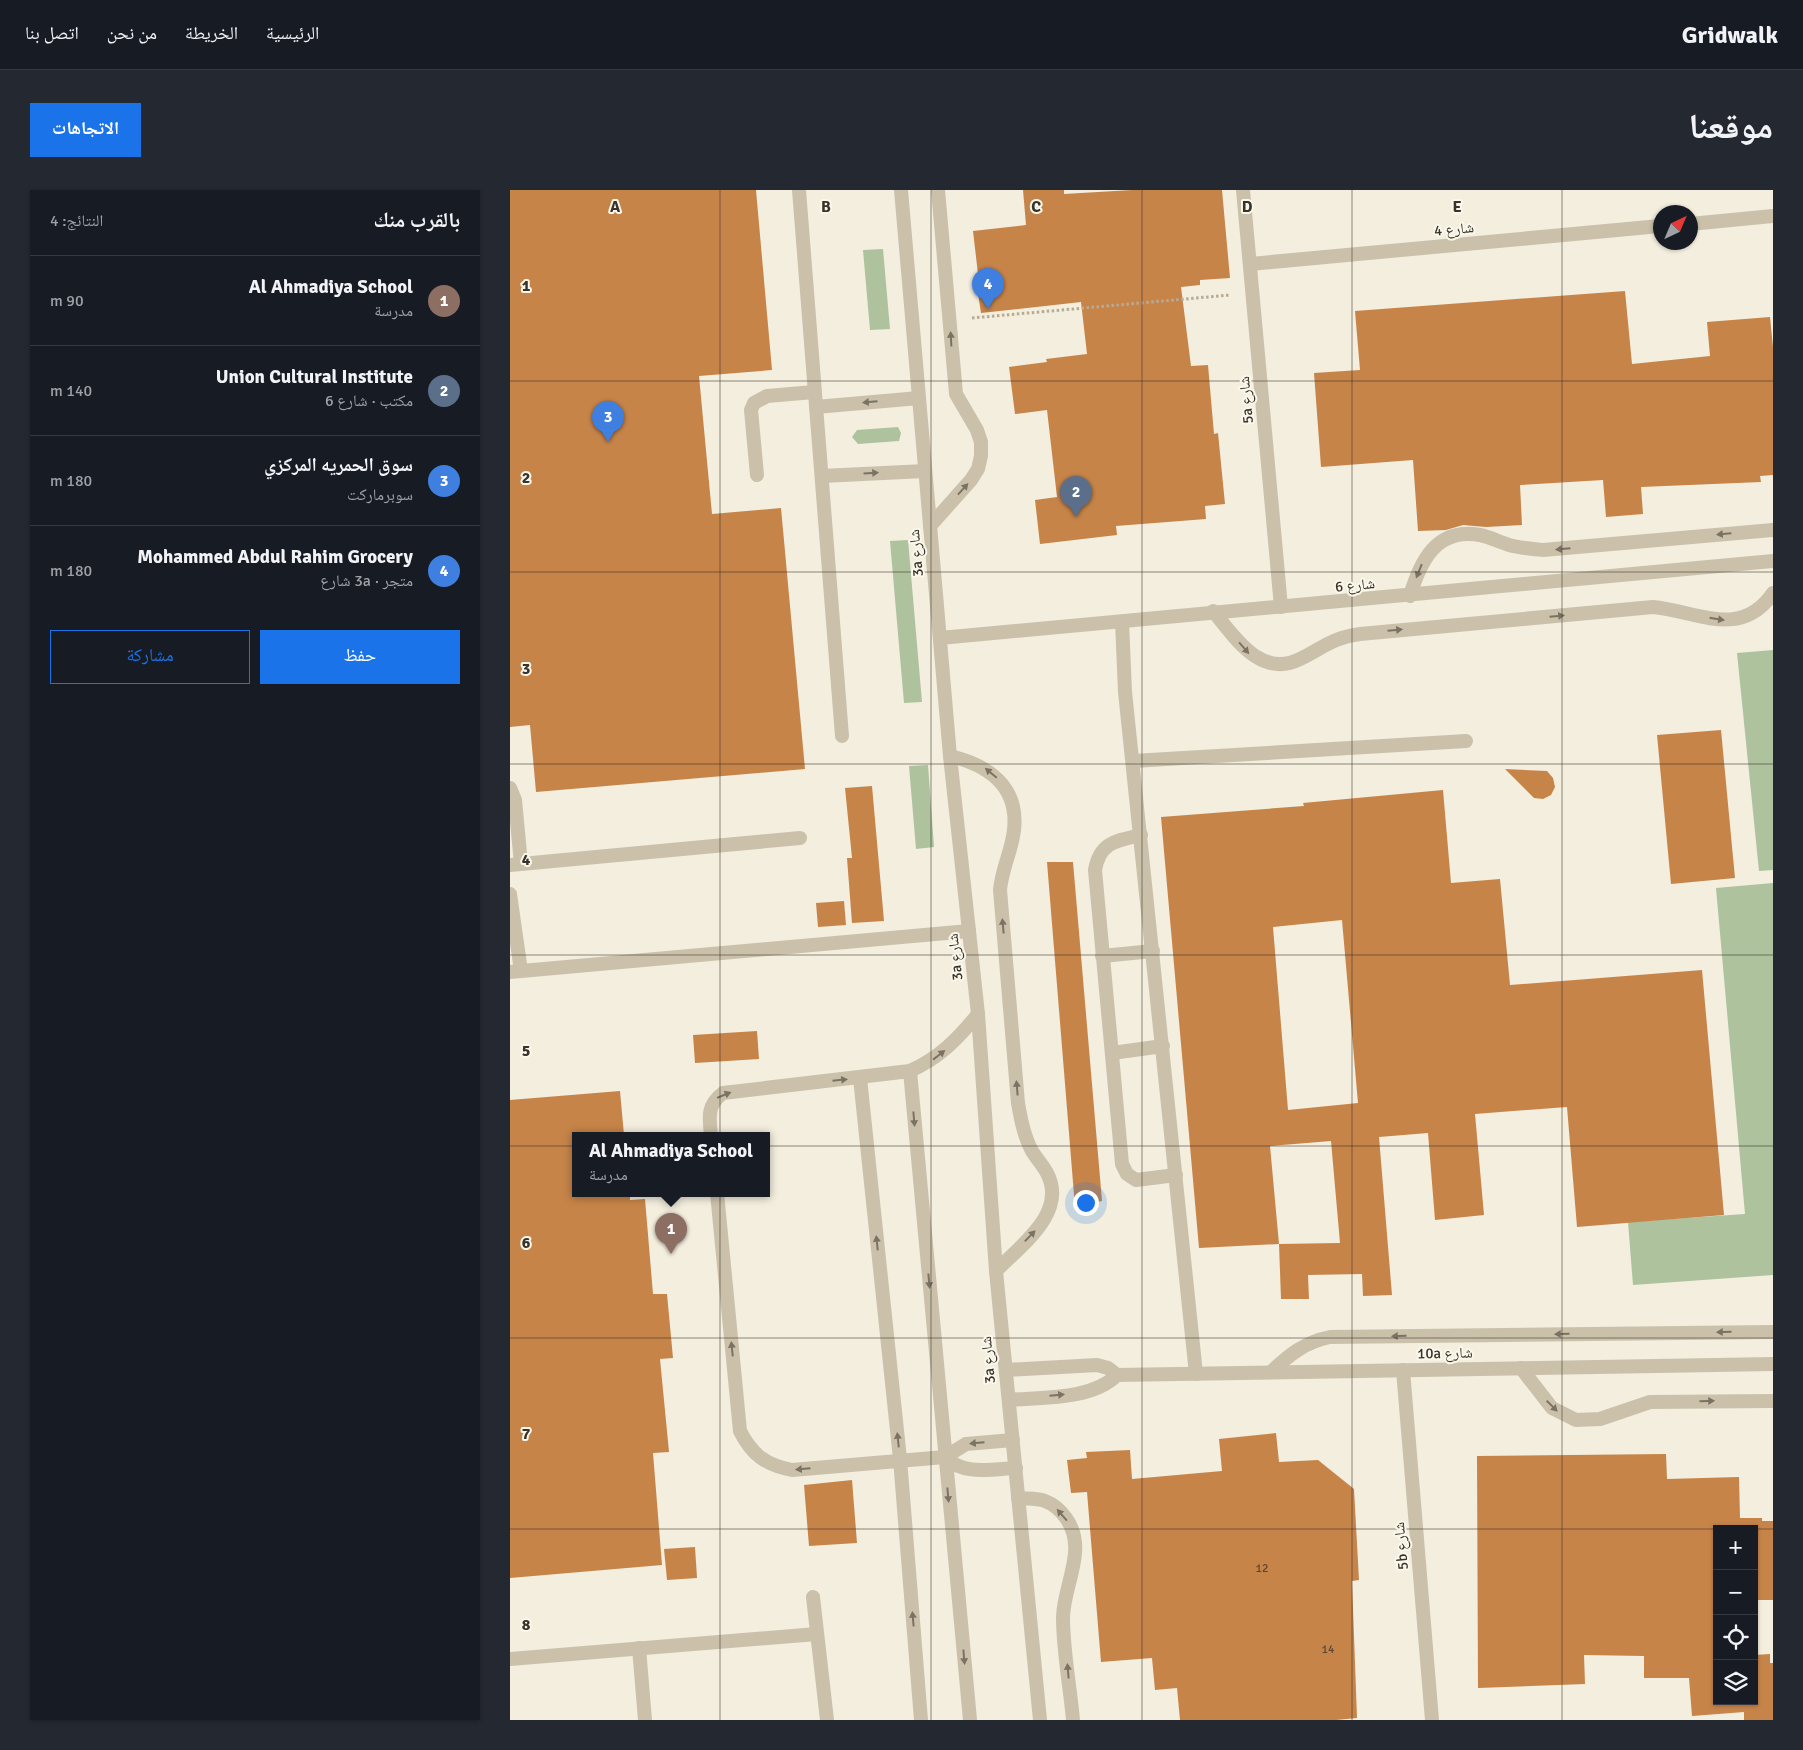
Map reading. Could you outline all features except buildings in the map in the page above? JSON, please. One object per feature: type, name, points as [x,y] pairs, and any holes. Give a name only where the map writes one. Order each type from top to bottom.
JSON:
[{"type":"street","points":[[799,190],[842,736]]},
{"type":"street","name":"3a شارع","points":[[901,190],[950,756],[978,1014],[996,1271],[1040,1720]]},
{"type":"street","points":[[930,526],[971,480],[978,469],[981,456],[981,442],[977,430],[956,394],[938,190]]},
{"type":"street","name":"5a شارع","points":[[1243,190],[1281,608]]},
{"type":"street","points":[[1698,223],[1773,216]]},
{"type":"street","name":"شارع 4","points":[[1250,264],[1653,227]]},
{"type":"street","points":[[757,476],[751,410],[754,403],[766,396],[815,400],[919,398]]},
{"type":"street","points":[[822,476],[926,471]]},
{"type":"street","points":[[1410,596],[1423,559],[1434,547],[1448,538],[1463,535],[1479,535],[1510,545],[1543,550],[1773,530]]},
{"type":"street","name":"شارع 6","points":[[940,638],[1122,622],[1213,611],[1281,608],[1773,561]]},
{"type":"street","points":[[1213,611],[1250,654],[1261,660],[1287,664],[1299,660],[1334,639],[1360,634],[1653,607],[1686,611],[1717,621],[1734,621],[1749,616],[1762,606],[1773,593]]},
{"type":"street","points":[[1122,622],[1125,692],[1196,1374]]},
{"type":"street","points":[[1133,761],[1466,741]]},
{"type":"street","points":[[950,756],[972,761],[986,769],[1000,781],[1009,795],[1014,812],[1014,829],[1000,890],[1018,1103],[1024,1132],[1047,1174],[1051,1187],[1052,1200],[1044,1219],[996,1271]]},
{"type":"street","points":[[510,788],[515,800],[515,864],[800,838]]},
{"type":"street","points":[[1141,835],[1116,841],[1104,847],[1097,858],[1094,870],[1122,1164],[1127,1174],[1136,1180],[1176,1175]]},
{"type":"street","points":[[510,894],[516,972],[969,931]]},
{"type":"street","points":[[1102,956],[1153,951]]},
{"type":"street","points":[[711,1132],[709,1109],[714,1100],[723,1093],[910,1071],[944,1052],[959,1038],[978,1014]]},
{"type":"street","points":[[1112,1053],[1163,1046]]},
{"type":"street","points":[[910,1071],[970,1720]]},
{"type":"street","points":[[860,1078],[900,1460],[921,1720]]},
{"type":"street","points":[[716,1197],[740,1431],[748,1446],[767,1462],[792,1470],[945,1457],[966,1444],[1013,1440]]},
{"type":"street","points":[[1271,1372],[1298,1349],[1314,1340],[1330,1337],[1773,1332]]},
{"type":"street","name":"10a شارع","points":[[1006,1370],[1091,1365],[1108,1368],[1117,1375],[1773,1364]]},
{"type":"street","points":[[1521,1368],[1552,1408],[1576,1420],[1600,1419],[1650,1402],[1773,1401]]},
{"type":"street","name":"5b شارع","points":[[1402,1370],[1432,1720]]},
{"type":"street","points":[[1008,1400],[1089,1392],[1109,1383],[1117,1375]]},
{"type":"street","points":[[945,1457],[959,1468],[969,1470],[1016,1468]]},
{"type":"street","points":[[1018,1498],[1044,1501],[1055,1507],[1071,1526],[1075,1538],[1076,1550],[1066,1586],[1063,1618],[1073,1720]]},
{"type":"street","points":[[813,1597],[827,1720]]},
{"type":"street","points":[[510,1659],[817,1634]]},
{"type":"street","points":[[639,1648],[645,1720]]},
{"type":"path","points":[[950,320],[1253,293]]},
{"type":"green space","points":[[883,249],[890,329],[870,330],[863,250]]},
{"type":"green space","points":[[898,427],[901,433],[899,441],[858,444],[852,437],[857,430]]},
{"type":"green space","points":[[908,540],[922,702],[904,703],[890,541]]},
{"type":"green space","points":[[1773,650],[1773,870],[1759,871],[1737,653]]},
{"type":"green space","points":[[928,765],[934,847],[916,849],[909,766]]},
{"type":"green space","points":[[1773,883],[1773,1275],[1633,1285],[1628,1222],[1745,1214],[1716,888]]},
{"type":"place","name":"Mohammed Abdul Rahim Grocery","points":[[988,309]]},
{"type":"place","name":"سوق الحمريه المركزي","points":[[608,442]]},
{"type":"place","name":"Union Cultural Institute","points":[[1076,517]]},
{"type":"place","name":"Al Ahmadiya School","points":[[671,1254]]}]
